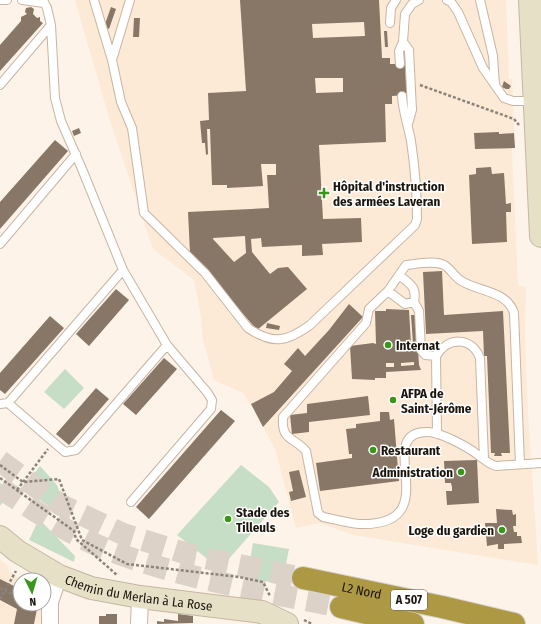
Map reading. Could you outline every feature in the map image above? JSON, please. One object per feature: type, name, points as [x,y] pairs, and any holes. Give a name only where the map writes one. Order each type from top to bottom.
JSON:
[{"type":"highway","name":"L2 Nord","points":[[303,578],[442,607],[514,624]]},
{"type":"highway","name":"L2 Nord","points":[[341,607],[413,624]]},
{"type":"street","points":[[530,0],[541,236]]},
{"type":"street","name":"Chemin du Merlan à La Rose","points":[[0,537],[17,551],[59,576],[91,588],[135,597],[263,612],[294,621]]},
{"type":"street","points":[[50,624],[50,602],[59,576]]},
{"type":"street","points":[[135,597],[139,624]]},
{"type":"lane","points":[[0,0],[7,0]]},
{"type":"lane","points":[[22,0],[44,2],[51,25],[55,98],[61,121],[123,270],[167,345],[212,400],[211,409],[131,502]]},
{"type":"lane","points":[[94,0],[112,60],[121,102],[132,128],[144,213],[149,220],[204,273],[248,328],[258,335],[270,339],[295,336],[310,325],[415,225],[417,219],[416,175],[408,124],[403,112],[402,96]]},
{"type":"lane","points":[[112,60],[130,0]]},
{"type":"lane","points":[[390,23],[391,8],[396,0]]},
{"type":"lane","points":[[400,64],[399,51],[403,42],[405,14],[412,4],[419,0]]},
{"type":"lane","points":[[447,0],[451,2],[458,12],[483,68],[504,98],[513,101],[534,101]]},
{"type":"lane","points":[[480,0],[493,56],[495,86]]},
{"type":"lane","points":[[0,85],[51,25]]},
{"type":"lane","points":[[403,42],[409,50],[412,110],[408,124]]},
{"type":"lane","points":[[0,244],[76,154]]},
{"type":"lane","points":[[520,464],[514,313],[512,305],[506,300],[461,281],[443,264],[406,265],[400,276],[388,291],[369,309],[366,323],[288,408],[283,417],[282,426],[285,434],[292,442],[301,446],[306,451],[318,513],[323,516],[358,524],[382,522],[396,517],[403,506],[407,489],[404,449],[406,442],[413,434],[426,432],[437,434],[477,454],[490,465],[496,466],[541,463]]},
{"type":"lane","points":[[123,270],[4,404],[64,452],[76,450],[167,345]]},
{"type":"lane","points":[[400,276],[413,285],[416,294],[414,302],[419,311],[421,350],[425,355],[436,356]]},
{"type":"lane","points":[[388,291],[405,304],[414,302]]},
{"type":"lane","points":[[437,434],[436,356],[441,348],[451,343],[460,341],[469,344],[476,350],[480,358],[484,459]]},
{"type":"path","points":[[410,81],[514,119],[521,128],[536,127]]},
{"type":"path","points":[[17,490],[53,442]]},
{"type":"path","points":[[0,465],[23,482],[59,479],[82,540],[127,564],[239,577],[262,582],[263,612]]},
{"type":"path","points":[[0,478],[74,530],[76,539],[124,581],[135,597]]},
{"type":"path","points":[[0,599],[18,569]]},
{"type":"path","points":[[0,590],[5,590],[12,594]]},
{"type":"path","points":[[294,621],[312,624]]},
{"type":"shaded area","name":"Hôpital d'instruction des armées Laveran","points":[[75,0],[506,0],[509,79],[512,79],[515,148],[512,148],[518,285],[526,287],[525,336],[527,396],[538,565],[353,535],[320,523],[296,528],[275,449],[251,405],[243,393],[214,380],[203,340],[201,317],[194,280],[153,249],[110,121]]},
{"type":"shaded area","points":[[0,560],[7,565],[9,571],[12,573],[12,612],[46,612],[46,624],[0,624]]},
{"type":"green space","points":[[65,369],[84,388],[64,409],[44,392]]},
{"type":"green space","name":"Stade des Tilleuls","points":[[241,465],[269,487],[279,502],[220,569],[177,535]]},
{"type":"green space","points":[[40,466],[57,485],[71,522],[23,488]]},
{"type":"green space","points":[[0,483],[11,490],[0,506]]},
{"type":"green space","points":[[39,519],[75,556],[74,562],[29,540]]},
{"type":"green space","points":[[253,543],[289,549],[282,584],[247,578]]},
{"type":"building","points":[[240,0],[379,0],[382,58],[390,58],[390,64],[405,64],[407,95],[392,96],[392,104],[385,104],[386,142],[319,145],[323,219],[361,218],[362,242],[322,244],[323,255],[302,256],[302,245],[262,247],[261,238],[251,239],[252,252],[270,274],[278,268],[288,267],[307,289],[257,330],[190,253],[188,212],[269,208],[267,175],[276,175],[276,164],[261,164],[263,186],[227,188],[227,185],[212,185],[210,129],[207,129],[208,154],[206,155],[205,143],[202,143],[200,121],[209,120],[208,93],[246,91]],"holes":[[[364,22],[365,36],[313,38],[312,24]],[[315,78],[343,78],[343,92],[316,93]],[[245,236],[246,253],[234,262],[213,238]]]},
{"type":"building","points":[[31,7],[34,9],[33,14],[37,18],[40,17],[40,21],[43,23],[0,71],[0,45],[21,21],[21,17],[27,14],[25,12],[26,8]]},
{"type":"building","points":[[111,7],[116,9],[109,29],[104,27]]},
{"type":"building","points":[[134,18],[140,18],[139,37],[133,37]]},
{"type":"building","points":[[384,31],[387,31],[388,47],[385,47]]},
{"type":"building","points":[[504,81],[511,86],[509,89],[502,87]]},
{"type":"building","points":[[79,128],[81,133],[74,136],[72,131]]},
{"type":"building","points":[[499,132],[499,134],[514,133],[515,148],[475,149],[474,133]]},
{"type":"building","points":[[55,140],[68,151],[0,229],[0,202]]},
{"type":"building","points":[[491,167],[492,174],[504,173],[506,204],[511,203],[511,212],[506,212],[507,242],[472,244],[469,175],[476,174],[476,168]]},
{"type":"building","points":[[442,271],[444,315],[503,311],[510,453],[501,453],[502,456],[494,456],[495,453],[491,453],[487,356],[484,356],[483,331],[426,334],[423,272]]},
{"type":"building","points":[[116,289],[129,300],[89,346],[76,334]]},
{"type":"building","points":[[349,304],[363,317],[263,427],[251,404],[274,392],[292,371],[284,364],[298,348],[305,356],[329,330]]},
{"type":"building","name":"Internat","points":[[386,309],[409,310],[411,344],[413,344],[411,315],[416,315],[419,365],[421,370],[386,372],[386,378],[375,378],[375,380],[352,379],[350,346],[373,343],[376,344],[375,311],[386,311]],"holes":[[[414,362],[414,365],[401,366],[401,363]],[[386,363],[394,363],[394,367],[386,367]]]},
{"type":"building","points":[[50,316],[64,328],[5,394],[0,390],[0,373]]},
{"type":"building","points":[[267,323],[280,326],[279,330],[266,328]]},
{"type":"building","points":[[164,358],[177,369],[136,415],[123,404]]},
{"type":"building","points":[[96,388],[109,399],[69,445],[56,434]]},
{"type":"building","points":[[368,396],[370,415],[309,422],[309,432],[292,434],[290,415],[307,413],[307,404]]},
{"type":"building","points":[[221,410],[235,421],[149,519],[136,507]]},
{"type":"building","name":"Restaurant","points":[[380,412],[389,412],[390,420],[394,419],[399,481],[320,491],[316,463],[352,458],[352,454],[349,454],[346,429],[356,428],[356,424],[380,421]]},
{"type":"building","points":[[477,460],[479,503],[447,505],[446,491],[452,491],[452,487],[451,483],[445,483],[444,461]]},
{"type":"building","points":[[299,470],[306,497],[291,501],[289,492],[293,491],[289,472]]},
{"type":"building","name":"Loge du gardien","points":[[496,509],[512,510],[513,515],[516,514],[516,526],[513,526],[514,532],[517,532],[517,536],[521,536],[522,543],[504,544],[504,549],[498,549],[498,544],[487,546],[485,523],[497,523]]},
{"type":"building","points":[[0,579],[12,585],[12,606],[0,600]]},
{"type":"building","points":[[16,612],[36,612],[34,624],[14,624]]},
{"type":"building","points":[[106,614],[117,614],[117,624],[99,624],[99,616],[106,616]]},
{"type":"building","points":[[178,614],[193,616],[193,623],[157,624],[157,621],[164,622],[164,619],[178,621]]},
{"type":"tunnel","points":[[0,461],[61,505],[123,534],[194,556],[303,578]]},
{"type":"tunnel","points":[[0,488],[72,533],[119,554],[201,578],[341,607]]},
{"type":"place","name":"Hôpital d'instruction des armées Laveran","points":[[324,193]]},
{"type":"place","name":"Internat","points":[[388,345]]},
{"type":"place","name":"AFPA de Saint-Jérôme","points":[[393,400]]},
{"type":"place","name":"Restaurant","points":[[373,450]]},
{"type":"place","name":"Administration","points":[[461,472]]},
{"type":"place","name":"Stade des Tilleuls","points":[[228,519]]},
{"type":"place","name":"Loge du gardien","points":[[502,530]]}]
